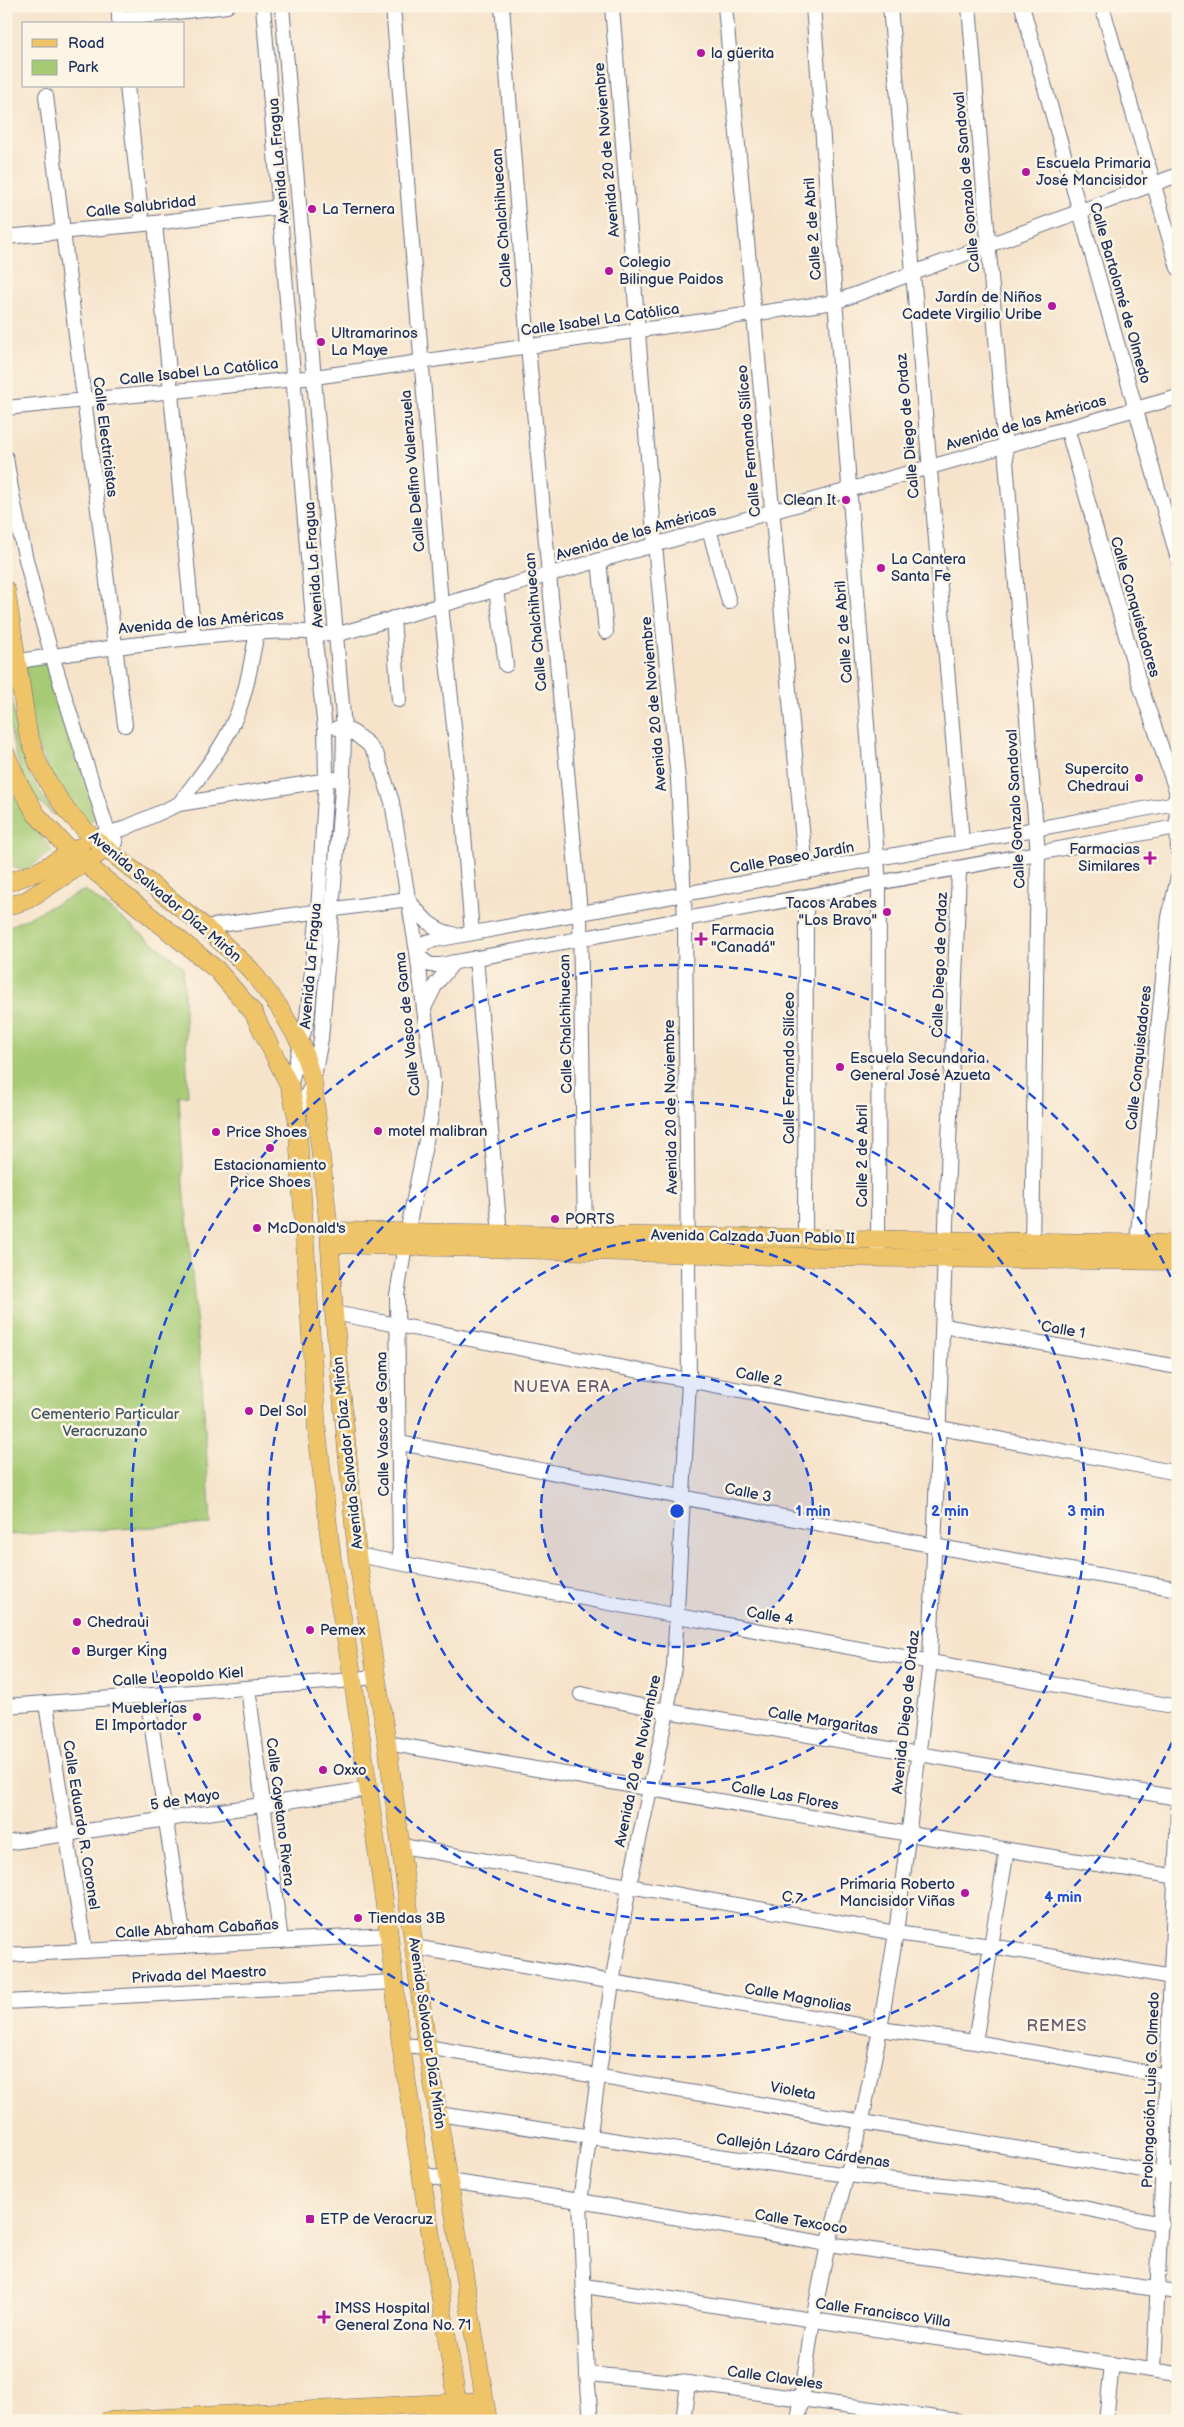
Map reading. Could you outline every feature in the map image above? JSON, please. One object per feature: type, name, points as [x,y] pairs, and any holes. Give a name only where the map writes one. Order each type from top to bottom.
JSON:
[{"type":"main road","name":"Avenida Salvador Díaz Mirón","points":[[6,590],[11,662],[28,733],[38,763],[67,811],[106,841],[250,969],[279,1007],[302,1046],[313,1082],[357,1554],[388,1743],[427,2047],[486,2413]]},
{"type":"main road","name":"Avenida Salvador Díaz Mirón","points":[[6,754],[18,784],[36,814],[71,852],[217,970],[253,1012],[290,1087],[297,1117],[319,1445],[332,1558],[353,1680],[389,1936],[401,2045],[459,2414]]},
{"type":"main road","points":[[6,882],[37,872],[71,852],[106,841]]},
{"type":"main road","points":[[6,907],[27,900],[84,864],[106,841]]},
{"type":"main road","name":"Avenida Calzada Juan Pablo II","points":[[406,1240],[500,1234],[878,1238],[1032,1243],[1137,1242],[1178,1244]]},
{"type":"main road","name":"Avenida Calzada Juan Pablo II","points":[[329,1238],[689,1254],[1032,1261],[1178,1261]]},
{"type":"main road","points":[[319,1445],[332,1445],[336,1450],[342,1478],[350,1485]]},
{"type":"main road","points":[[107,2421],[486,2413]]},
{"type":"main road","points":[[429,2421],[459,2414]]},
{"type":"street","points":[[119,16],[227,6]]},
{"type":"street","name":"Avenida La Fragua","points":[[263,6],[292,379],[314,632],[325,729],[326,779],[318,912],[307,1020],[302,1046],[290,1087]]},
{"type":"street","name":"Avenida La Fragua","points":[[282,6],[344,728],[343,778],[322,1039],[313,1082],[297,1117]]},
{"type":"street","name":"Calle Delfino Valenzuela","points":[[393,6],[420,362],[441,605],[459,773],[472,933]]},
{"type":"street","name":"Calle Chalchihuecan","points":[[502,6],[528,346],[580,912],[585,1236]]},
{"type":"street","name":"Avenida 20 de Noviembre","points":[[591,2421],[587,2374],[580,2201],[628,1886],[668,1711],[678,1616],[689,1380],[685,920],[678,779],[655,544],[612,6]]},
{"type":"street","name":"Calle Fernando Silíceo","points":[[725,6],[806,872]]},
{"type":"street","name":"Calle 2 de Abril","points":[[812,6],[879,884],[878,1258]]},
{"type":"street","name":"Calle Diego de Ordaz","points":[[890,6],[928,468],[962,842]]},
{"type":"street","name":"Calle Gonzalo de Sandoval","points":[[969,6],[1006,446]]},
{"type":"street","name":"Calle Bartolomé de Olmedo","points":[[1022,6],[1178,559]]},
{"type":"street","points":[[1102,6],[1178,268]]},
{"type":"street","points":[[127,88],[149,223],[171,391],[194,638]]},
{"type":"street","name":"Calle Electricistas","points":[[46,96],[125,725]]},
{"type":"street","name":"Calle Isabel La Católica","points":[[6,408],[315,377],[835,302],[1178,175]]},
{"type":"street","name":"Calle Salubridad","points":[[6,237],[149,223],[280,207]]},
{"type":"street","name":"Avenida de las Américas","points":[[11,662],[115,646],[257,632],[288,630],[336,635],[1178,397]]},
{"type":"street","name":"Calle Conquistadores","points":[[1068,428],[1140,685],[1177,794],[1176,828],[1178,850]]},
{"type":"street","name":"Calle Gonzalo Sandoval","points":[[1006,446],[1038,854],[1032,1261]]},
{"type":"street","name":"Avenida Salvador Díaz Mirón","points":[[6,458],[28,566],[51,655],[106,841]]},
{"type":"street","points":[[709,529],[729,602]]},
{"type":"street","points":[[599,560],[606,632]]},
{"type":"street","points":[[496,590],[506,665]]},
{"type":"street","points":[[393,618],[399,700]]},
{"type":"street","points":[[179,804],[221,746],[234,721],[247,684],[257,632]]},
{"type":"street","points":[[325,729],[344,728]]},
{"type":"street","name":"Calle Vasco de Gama","points":[[344,728],[368,744],[376,756],[392,802],[418,954],[423,1011],[433,1081],[431,1116],[397,1295],[400,1563]]},
{"type":"street","points":[[106,841],[123,829],[179,804],[326,779],[343,778]]},
{"type":"street","name":"Calle Paseo Jardín","points":[[418,954],[426,942],[580,912],[877,860],[962,842],[1036,831],[1177,794]]},
{"type":"street","points":[[418,954],[430,965],[454,962],[960,870],[1176,828]]},
{"type":"street","name":"Calle Diego de Ordaz","points":[[946,1240],[960,870]]},
{"type":"street","name":"Calle Conquistadores","points":[[1137,1242],[1169,917],[1178,877]]},
{"type":"street","name":"Calle Fernando Silíceo","points":[[805,1238],[806,898]]},
{"type":"street","points":[[204,927],[408,899],[426,922],[440,932],[458,936]]},
{"type":"street","points":[[476,958],[500,1234]]},
{"type":"street","points":[[423,1011],[436,984],[454,962]]},
{"type":"street","name":"Avenida Diego de Ordaz","points":[[798,2421],[813,2319],[828,2244],[862,2120],[880,2029],[896,1933],[909,1834],[930,1662],[936,1546],[946,1240]]},
{"type":"street","name":"Calle 2","points":[[334,1313],[1178,1473]]},
{"type":"street","name":"Calle 1","points":[[944,1326],[1178,1367]]},
{"type":"street","name":"Calle 3","points":[[400,1443],[936,1546],[1178,1589]]},
{"type":"street","name":"Calle 4","points":[[357,1554],[678,1616],[1178,1707]]},
{"type":"street","name":"Calle Leopoldo Kiel","points":[[6,1706],[353,1680],[376,1676]]},
{"type":"street","name":"Calle Cayetano Rivera","points":[[248,1688],[281,1941]]},
{"type":"street","name":"Calle Margaritas","points":[[581,1694],[668,1711],[1178,1798]]},
{"type":"street","points":[[147,1696],[185,1946]]},
{"type":"street","name":"Calle Eduardo R. Coronel","points":[[46,1704],[84,1950]]},
{"type":"street","name":"Calle Las Flores","points":[[388,1743],[909,1834],[1176,1877]]},
{"type":"street","name":"5 de Mayo","points":[[6,1843],[368,1789]]},
{"type":"street","name":"Prolongación Luis G. Olmedo","points":[[1154,2370],[1163,2174],[1173,2077],[1178,1811]]},
{"type":"street","name":"C.7","points":[[402,1846],[896,1933],[990,1946],[1175,1978]]},
{"type":"street","points":[[975,2042],[1007,1850]]},
{"type":"street","name":"Calle Abraham Cabañas","points":[[6,1955],[389,1936]]},
{"type":"street","name":"Calle Magnolias","points":[[414,1947],[880,2029],[975,2042],[1173,2077]]},
{"type":"street","name":"Privada del Maestro","points":[[6,2002],[394,1982]]},
{"type":"street","name":"Violeta","points":[[401,2045],[427,2047],[598,2074],[1178,2176]]},
{"type":"street","name":"Callejón Lázaro Cárdenas","points":[[438,2114],[589,2135],[846,2178],[1000,2191],[1162,2224]]},
{"type":"street","name":"Calle Texcoco","points":[[420,2173],[449,2181],[580,2201],[828,2244],[1178,2292]]},
{"type":"street","name":"Calle Francisco Villa","points":[[584,2286],[1178,2374]]},
{"type":"street","points":[[1106,2421],[1112,2364]]},
{"type":"street","name":"Calle Claveles","points":[[587,2374],[688,2383],[801,2398],[921,2418],[958,2421]]},
{"type":"street","points":[[683,2421],[688,2383]]},
{"type":"green space","points":[[47,661],[99,815],[88,823],[54,785],[31,728],[25,665]]},
{"type":"green space","points":[[6,673],[9,673],[15,721],[23,757],[30,774],[54,815],[32,795],[17,760],[7,702]]},
{"type":"green space","points":[[12,794],[52,851],[25,871],[6,865],[10,795]]},
{"type":"green space","name":"Cementerio Particular Veracruzano","points":[[85,890],[183,966],[188,1096],[179,1097],[184,1185],[202,1383],[211,1524],[6,1535],[6,928]]},
{"type":"place","name":"la güerita","points":[[701,53]]},
{"type":"place","name":"Escuela Primaria José Mancisidor","points":[[1026,172]]},
{"type":"place","name":"La Ternera","points":[[312,209]]},
{"type":"place","name":"Colegio Bilingue Paidos","points":[[609,271]]},
{"type":"place","name":"Jardín de Niños Cadete Virgilio Uribe","points":[[1052,306]]},
{"type":"place","name":"Ultramarinos La Maye","points":[[321,342]]},
{"type":"place","name":"Clean It","points":[[846,500]]},
{"type":"place","name":"La Cantera Santa Fe","points":[[881,568]]},
{"type":"place","name":"Supercito Chedraui","points":[[1139,778]]},
{"type":"place","name":"Farmacias Similares","points":[[1150,858]]},
{"type":"place","name":"Tacos Arabes \"Los Bravo\"","points":[[887,912]]},
{"type":"place","name":"Farmacia \"Canadá\"","points":[[701,939]]},
{"type":"place","name":"Escuela Secundaria General José Azueta","points":[[840,1067]]},
{"type":"place","name":"motel malibran","points":[[378,1131]]},
{"type":"place","name":"Price Shoes","points":[[216,1132]]},
{"type":"place","name":"Estacionamiento Price Shoes","points":[[270,1148]]},
{"type":"place","name":"PORTS","points":[[555,1219]]},
{"type":"place","name":"McDonald's","points":[[257,1228]]},
{"type":"place","name":"Del Sol","points":[[249,1411]]},
{"type":"place","name":"Chedraui","points":[[77,1622]]},
{"type":"place","name":"Pemex","points":[[310,1630]]},
{"type":"place","name":"Burger King","points":[[76,1651]]},
{"type":"place","name":"Mueblerías El Importador","points":[[197,1717]]},
{"type":"place","name":"Oxxo","points":[[323,1770]]},
{"type":"place","name":"Primaria Roberto Mancisidor Viñas","points":[[965,1893]]},
{"type":"place","name":"Tiendas 3B","points":[[358,1918]]},
{"type":"place","name":"ETP de Veracruz","points":[[310,2219]]},
{"type":"place","name":"IMSS Hospital General Zona No. 71","points":[[324,2317]]},
{"type":"district","name":"NUEVA ERA","points":[[562,1387]]},
{"type":"district","name":"REMES","points":[[1057,2026]]}]
